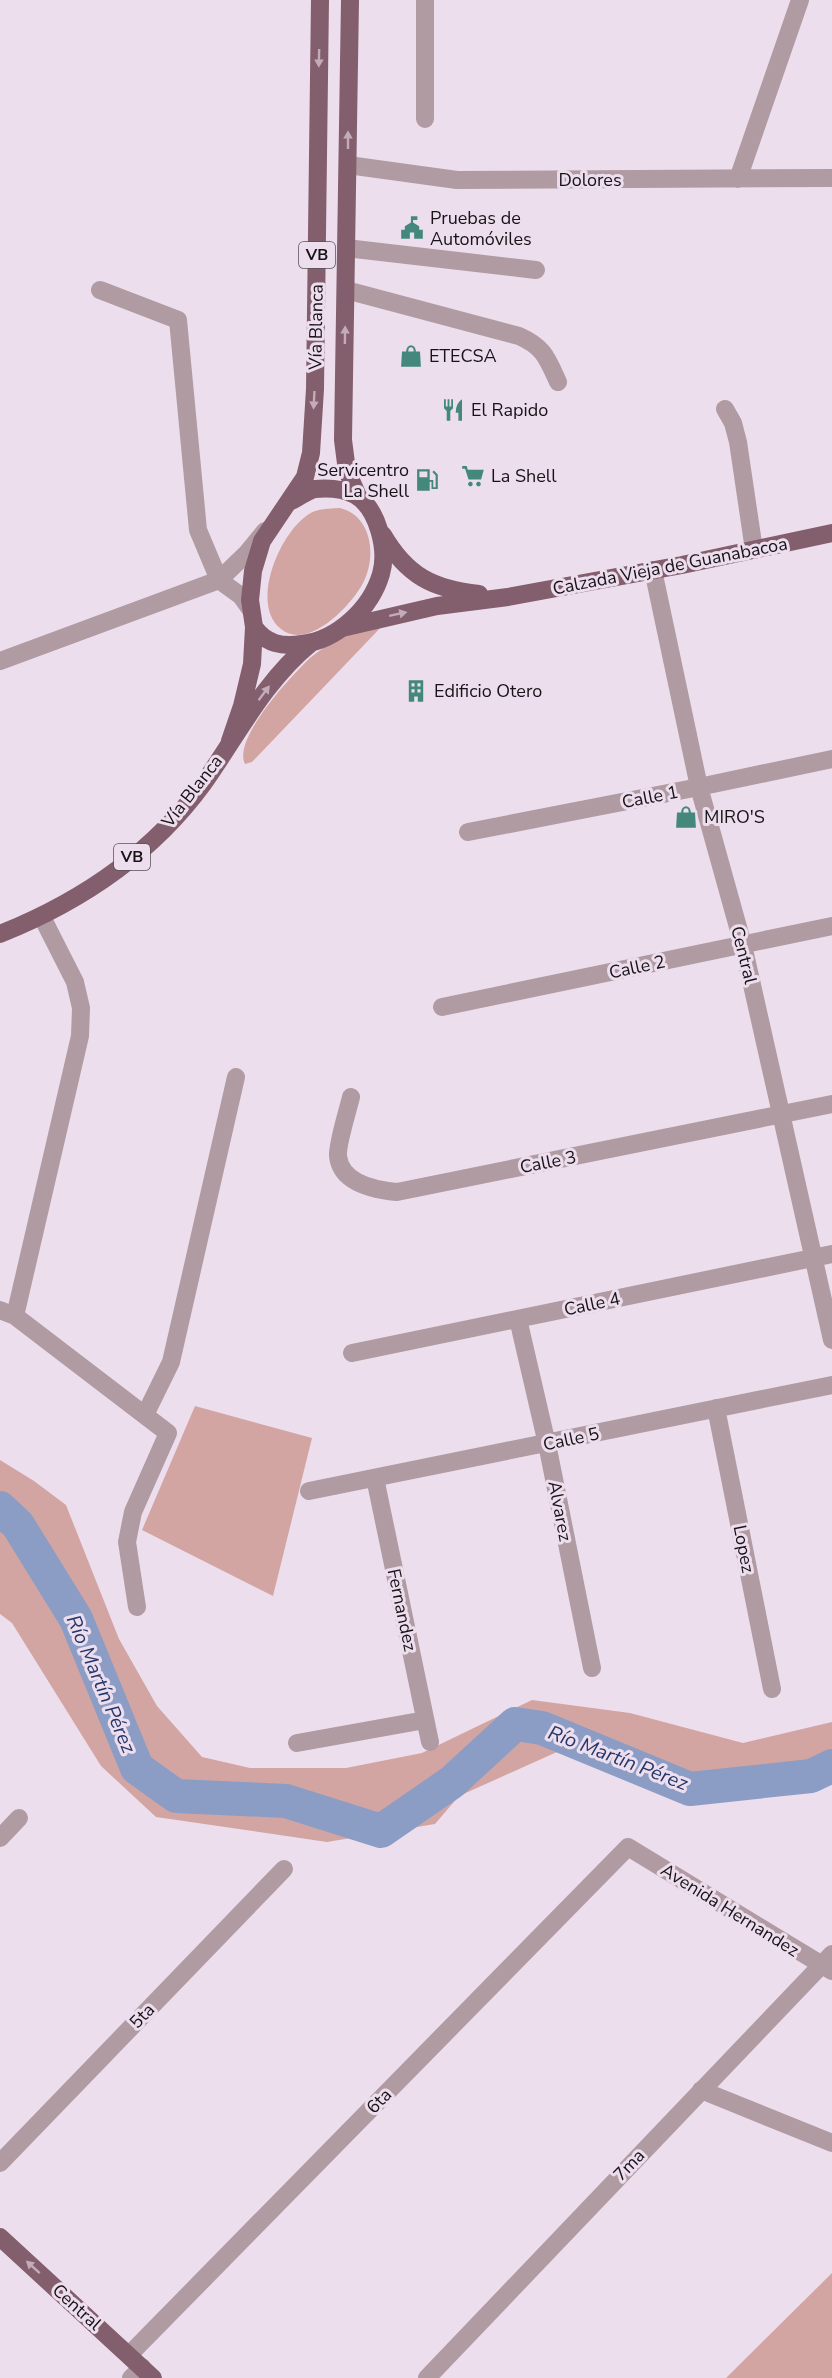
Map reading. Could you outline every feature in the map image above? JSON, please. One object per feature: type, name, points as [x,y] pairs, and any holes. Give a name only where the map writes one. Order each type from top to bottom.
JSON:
[{"type":"main road","name":"Vía Blanca","points":[[286,504],[305,477],[311,453],[313,428],[320,0]]},
{"type":"main road","name":"Vía Blanca","points":[[350,0],[343,440],[347,471],[357,496]]},
{"type":"main road","name":"VB","points":[[313,489],[344,490],[357,496],[367,506],[376,522],[383,551],[381,573],[374,591],[356,616],[342,628],[310,643],[293,645],[270,642],[252,619],[252,580],[262,541],[286,504],[313,489]]},
{"type":"main road","points":[[376,522],[394,553],[421,579],[450,589],[508,597]]},
{"type":"main road","name":"Calzada Vieja de Guanabacoa","points":[[342,628],[437,606],[508,597],[832,533]]},
{"type":"main road","name":"Vía Blanca","points":[[230,741],[242,706],[252,664],[252,619]]},
{"type":"main road","name":"Vía Blanca","points":[[0,934],[42,917],[84,894],[153,840],[202,785],[230,741],[280,672],[310,643]]},
{"type":"main road","name":"Central","points":[[0,2237],[139,2370]]},
{"type":"street","points":[[425,0],[425,118]]},
{"type":"street","points":[[738,179],[800,0]]},
{"type":"street","name":"Dolores","points":[[348,165],[457,180],[832,178]]},
{"type":"street","points":[[346,248],[536,270]]},
{"type":"street","points":[[100,290],[178,320],[198,530],[219,580],[241,596],[252,619]]},
{"type":"street","points":[[346,290],[519,336],[542,349],[558,382]]},
{"type":"street","points":[[725,409],[733,423],[738,442],[754,550]]},
{"type":"street","points":[[0,661],[219,580],[255,544],[286,504]]},
{"type":"street","name":"Central","points":[[653,570],[699,787],[742,945],[832,1340]]},
{"type":"street","name":"Calle 1","points":[[468,832],[832,759]]},
{"type":"street","points":[[42,917],[75,982],[81,1008],[80,1036],[7,1313],[168,1433],[133,1512],[127,1542],[136,1607]]},
{"type":"street","name":"Calle 2","points":[[442,1008],[832,926]]},
{"type":"street","points":[[145,1415],[171,1362],[236,1077]]},
{"type":"street","name":"Calle 3","points":[[351,1097],[338,1155],[342,1167],[358,1183],[377,1190],[397,1192],[832,1104]]},
{"type":"street","name":"Calle 4","points":[[352,1353],[832,1254]]},
{"type":"street","name":"Alvarez","points":[[518,1319],[547,1444],[592,1668]]},
{"type":"street","name":"Calle 5","points":[[309,1491],[832,1385]]},
{"type":"street","name":"Lopez","points":[[716,1408],[772,1689]]},
{"type":"street","name":"Fernandez","points":[[375,1478],[430,1742]]},
{"type":"street","points":[[297,1743],[426,1720]]},
{"type":"street","points":[[0,1838],[19,1818]]},
{"type":"street","name":"Avenida Hernandez","points":[[628,1847],[828,1963]]},
{"type":"street","name":"6ta","points":[[139,2370],[628,1847]]},
{"type":"street","name":"5ta","points":[[0,2163],[284,1869]]},
{"type":"street","name":"7ma","points":[[427,2378],[701,2090],[828,1963]]},
{"type":"street","points":[[701,2090],[832,2143]]},
{"type":"shaded area","points":[[340,508],[351,512],[359,519],[369,538],[370,561],[363,583],[349,603],[328,623],[304,634],[292,634],[281,629],[272,618],[268,603],[268,586],[272,569],[288,536],[298,523],[316,511]]},
{"type":"shaded area","points":[[385,623],[252,762],[245,764],[243,753],[255,724],[278,692],[302,666],[316,653],[337,640],[354,632]]},
{"type":"shaded area","points":[[195,1406],[312,1438],[273,1596],[142,1530]]},
{"type":"shaded area","points":[[0,1460],[34,1481],[66,1505],[119,1639],[157,1706],[202,1757],[250,1768],[346,1768],[422,1753],[532,1700],[630,1713],[743,1743],[832,1722],[832,1770],[658,1791],[557,1752],[459,1796],[435,1824],[327,1842],[156,1817],[101,1766],[12,1623],[0,1614]]},
{"type":"shaded area","points":[[832,2273],[832,2378],[726,2378]]},
{"type":"waterway","name":"Río Martín Pérez","points":[[0,1508],[18,1525],[76,1619],[137,1768],[176,1796],[286,1801],[381,1831],[452,1782],[515,1724],[542,1728],[690,1789],[811,1776],[832,1766]]},
{"type":"place","name":"Pruebas de Automóviles","points":[[412,228]]},
{"type":"place","name":"ETECSA","points":[[411,356]]},
{"type":"place","name":"El Rapido","points":[[453,410]]},
{"type":"place","name":"La Shell","points":[[473,476]]},
{"type":"place","name":"Servicentro La Shell","points":[[427,480]]},
{"type":"place","name":"Edificio Otero","points":[[416,691]]},
{"type":"place","name":"MIRO'S","points":[[686,817]]}]
